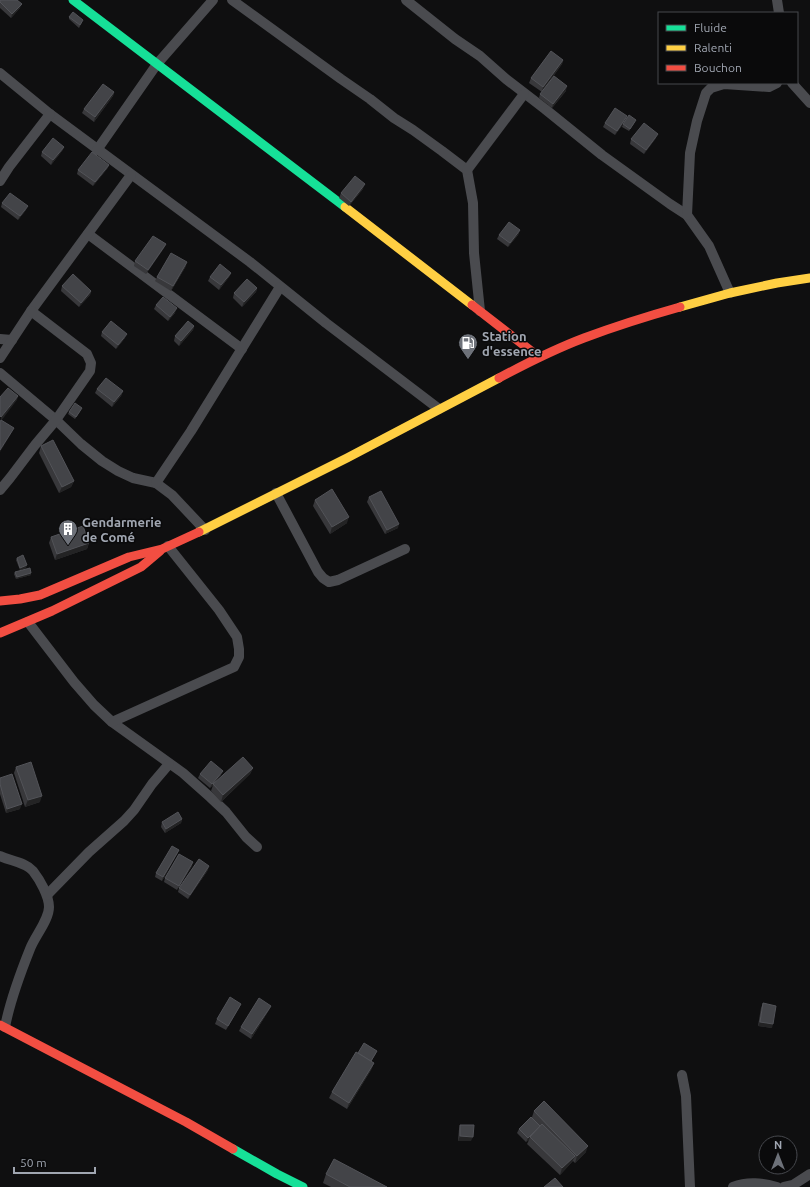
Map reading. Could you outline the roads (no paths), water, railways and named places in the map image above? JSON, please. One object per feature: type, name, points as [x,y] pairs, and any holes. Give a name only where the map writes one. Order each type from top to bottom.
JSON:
[{"type":"main road","points":[[73,0],[480,310],[539,357]]},
{"type":"main road","points":[[0,601],[40,595],[129,557],[165,547],[204,530],[347,458],[539,357],[583,338],[635,320],[730,293],[810,278]]},
{"type":"main road","points":[[0,633],[28,622],[141,567],[165,547]]},
{"type":"main road","points":[[2,1026],[179,1119],[303,1187]]},
{"type":"street","points":[[98,150],[157,64],[213,0]]},
{"type":"street","points":[[232,0],[467,170],[473,203],[474,253],[480,310]]},
{"type":"street","points":[[406,0],[480,56],[524,94],[602,155],[687,215],[709,246],[730,293]]},
{"type":"street","points":[[777,0],[778,12]]},
{"type":"street","points":[[0,74],[131,175],[250,262],[280,287],[439,409]]},
{"type":"street","points":[[687,215],[690,153],[697,121],[706,93],[711,88],[724,84],[769,87],[775,84]]},
{"type":"street","points":[[793,84],[810,103]]},
{"type":"street","points":[[467,170],[524,94]]},
{"type":"street","points":[[0,181],[50,114]]},
{"type":"street","points":[[0,358],[31,310],[131,175]]},
{"type":"street","points":[[88,234],[242,348]]},
{"type":"street","points":[[156,483],[191,431],[280,287]]},
{"type":"street","points":[[0,490],[56,420],[90,371],[91,363],[87,354],[31,310]]},
{"type":"street","points":[[0,339],[12,340]]},
{"type":"street","points":[[0,373],[102,461],[133,478],[156,483],[172,495],[204,530]]},
{"type":"street","points":[[276,493],[318,572],[329,582],[338,580],[405,549]]},
{"type":"street","points":[[112,722],[234,667],[239,657],[237,637],[218,610],[165,547]]},
{"type":"street","points":[[28,622],[74,682],[94,705],[112,722],[169,764],[210,797],[226,812],[246,838],[257,847]]},
{"type":"street","points":[[47,895],[89,852],[124,821],[169,764]]},
{"type":"street","points":[[0,856],[7,860],[20,863],[32,870],[47,895],[49,908],[47,916],[31,947],[2,1026]]},
{"type":"street","points":[[682,1075],[686,1096],[690,1187]]},
{"type":"street","points":[[784,1187],[793,1185],[810,1174]]},
{"type":"street","points":[[733,1187],[752,1182],[777,1187]]},
{"type":"place","name":"Station d'essence","points":[[468,360]]},
{"type":"place","name":"Gendarmerie de Comé","points":[[68,546]]}]
